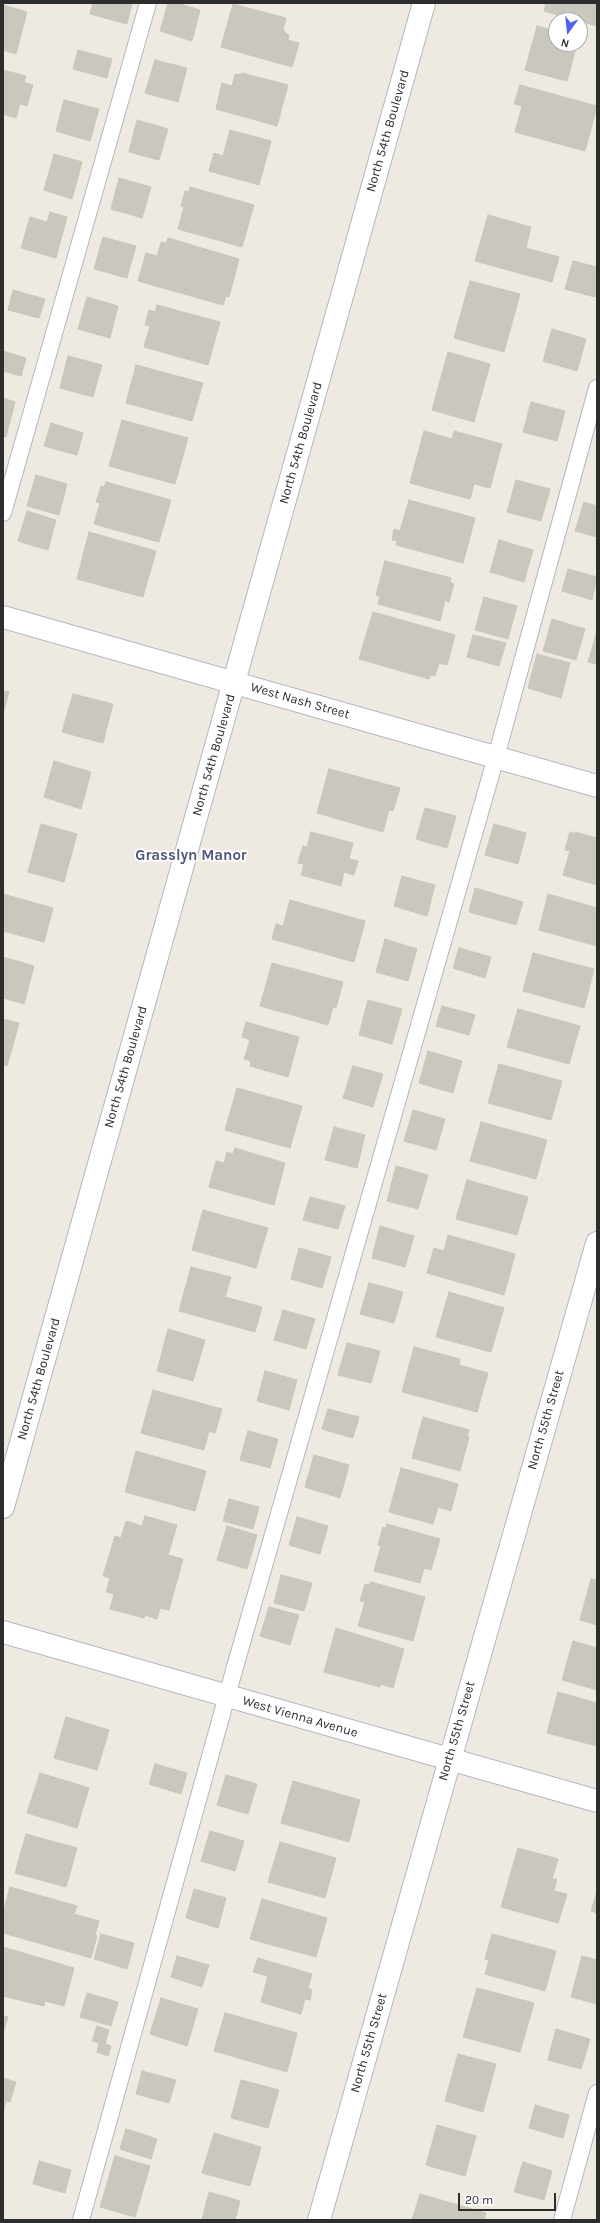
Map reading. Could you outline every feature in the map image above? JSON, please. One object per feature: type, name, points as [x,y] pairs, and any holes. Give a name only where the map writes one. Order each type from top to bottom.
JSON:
[{"type":"street","name":"North 54th Boulevard","points":[[3,1507],[424,3]]},
{"type":"street","name":"West Nash Street","points":[[3,617],[597,786]]},
{"type":"street","name":"North 55th Street","points":[[319,2220],[597,1243]]},
{"type":"street","name":"West Vienna Avenue","points":[[3,1632],[597,1801]]},
{"type":"lane","points":[[3,513],[148,3]]},
{"type":"lane","points":[[81,2220],[226,1696],[496,757],[597,388]]},
{"type":"lane","points":[[562,2220],[597,2093]]},
{"type":"building","points":[[93,3],[132,3],[127,24],[90,14]]},
{"type":"building","points":[[168,3],[177,3],[200,10],[192,41],[160,31]]},
{"type":"building","points":[[546,3],[597,3],[597,26],[588,23],[588,12],[544,11]]},
{"type":"building","points":[[233,4],[286,18],[283,30],[289,36],[288,40],[299,43],[292,67],[221,47]]},
{"type":"building","points":[[3,5],[27,12],[16,54],[3,50]]},
{"type":"building","points":[[537,26],[548,29],[548,52],[575,52],[567,81],[525,70]]},
{"type":"building","points":[[78,50],[112,59],[107,78],[73,69]]},
{"type":"building","points":[[155,60],[187,68],[178,102],[145,93]]},
{"type":"building","points":[[3,70],[26,76],[24,82],[33,85],[27,106],[20,104],[16,118],[3,114]]},
{"type":"building","points":[[242,73],[288,85],[277,126],[216,109],[222,83],[232,86],[235,74],[242,75]]},
{"type":"building","points":[[520,85],[597,106],[585,151],[515,132],[522,106],[514,104]]},
{"type":"building","points":[[64,100],[99,109],[90,141],[56,131]]},
{"type":"building","points":[[137,120],[168,129],[159,160],[129,152]]},
{"type":"building","points":[[230,130],[271,141],[259,185],[209,171],[214,153],[223,156]]},
{"type":"building","points":[[54,154],[82,162],[72,199],[44,190]]},
{"type":"building","points":[[119,178],[151,187],[142,218],[111,209]]},
{"type":"building","points":[[190,187],[254,205],[242,247],[178,229],[184,207],[181,206],[185,191],[189,192]]},
{"type":"building","points":[[50,212],[67,217],[56,258],[21,248],[30,217],[47,222]]},
{"type":"building","points":[[488,215],[531,227],[526,248],[559,257],[552,282],[475,261]]},
{"type":"building","points":[[103,237],[136,246],[127,278],[94,269]]},
{"type":"building","points":[[168,238],[239,259],[229,297],[226,296],[223,305],[138,281],[146,253],[157,256],[161,242],[166,243]]},
{"type":"building","points":[[573,261],[597,267],[595,297],[565,289]]},
{"type":"building","points":[[470,281],[520,294],[504,352],[454,338]]},
{"type":"building","points":[[13,290],[45,299],[39,318],[8,310]]},
{"type":"building","points":[[87,297],[118,306],[110,338],[78,329]]},
{"type":"building","points":[[157,305],[220,322],[208,365],[144,347],[150,326],[145,325],[149,310],[155,312]]},
{"type":"building","points":[[552,329],[586,339],[577,371],[543,361]]},
{"type":"building","points":[[3,351],[26,358],[21,376],[3,371]]},
{"type":"building","points":[[448,352],[490,364],[474,422],[432,410]]},
{"type":"building","points":[[68,356],[102,365],[93,397],[60,388]]},
{"type":"building","points":[[136,365],[203,383],[192,421],[126,403]]},
{"type":"building","points":[[3,398],[15,402],[6,437],[3,436]]},
{"type":"building","points":[[531,402],[565,411],[557,441],[523,432]]},
{"type":"building","points":[[122,420],[188,438],[175,484],[109,466]]},
{"type":"building","points":[[51,423],[83,433],[77,455],[44,446]]},
{"type":"building","points":[[424,431],[452,439],[454,431],[502,444],[490,488],[474,484],[470,499],[410,483]]},
{"type":"building","points":[[36,475],[67,484],[59,515],[27,506]]},
{"type":"building","points":[[516,480],[550,489],[541,521],[507,512]]},
{"type":"building","points":[[106,482],[171,500],[159,542],[94,524],[100,503],[96,502],[101,486],[104,487]]},
{"type":"building","points":[[409,500],[475,518],[463,563],[396,545],[397,541],[392,540],[394,529],[400,531]]},
{"type":"building","points":[[584,502],[597,506],[597,537],[575,531]]},
{"type":"building","points":[[27,511],[56,520],[48,550],[18,541]]},
{"type":"building","points":[[89,532],[156,551],[143,597],[77,579]]},
{"type":"building","points":[[499,540],[533,550],[524,582],[490,572]]},
{"type":"building","points":[[385,561],[451,578],[450,582],[454,584],[449,602],[445,600],[440,621],[378,604],[380,597],[376,595]]},
{"type":"building","points":[[568,569],[597,577],[592,600],[562,591]]},
{"type":"building","points":[[484,597],[517,606],[508,639],[475,630]]},
{"type":"building","points":[[373,612],[455,635],[447,665],[439,663],[435,676],[430,675],[429,679],[359,659]]},
{"type":"building","points":[[552,619],[585,629],[576,660],[543,651]]},
{"type":"building","points":[[597,631],[597,664],[588,662]]},
{"type":"building","points":[[473,635],[506,643],[499,666],[467,657]]},
{"type":"building","points":[[537,654],[570,663],[561,698],[528,688]]},
{"type":"building","points":[[3,691],[9,692],[3,714]]},
{"type":"building","points":[[73,694],[113,704],[103,743],[62,732]]},
{"type":"building","points":[[54,761],[91,772],[81,809],[44,797]]},
{"type":"building","points":[[329,769],[400,788],[393,811],[389,810],[383,832],[317,813]]},
{"type":"building","points":[[425,808],[456,816],[447,848],[416,839]]},
{"type":"building","points":[[41,824],[77,834],[64,882],[28,872]]},
{"type":"building","points":[[494,824],[526,833],[518,864],[485,855]]},
{"type":"building","points":[[311,832],[353,843],[349,859],[358,861],[354,875],[344,872],[341,886],[301,875],[304,864],[298,863],[303,846],[307,847]]},
{"type":"building","points":[[570,832],[597,838],[597,885],[563,875],[570,851],[565,850]]},
{"type":"building","points":[[402,876],[435,885],[427,916],[394,906]]},
{"type":"building","points":[[475,888],[523,902],[516,925],[469,912]]},
{"type":"building","points":[[3,894],[53,908],[44,942],[3,931]]},
{"type":"building","points":[[548,894],[597,908],[597,946],[539,930]]},
{"type":"building","points":[[290,900],[365,921],[354,962],[272,939],[276,924],[283,926]]},
{"type":"building","points":[[385,939],[417,949],[408,981],[376,972]]},
{"type":"building","points":[[459,948],[491,957],[485,978],[453,968]]},
{"type":"building","points":[[533,953],[594,969],[584,1008],[523,991]]},
{"type":"building","points":[[3,957],[34,966],[24,1004],[3,998]]},
{"type":"building","points":[[272,963],[343,982],[336,1008],[333,1007],[328,1025],[260,1006]]},
{"type":"building","points":[[368,1000],[402,1009],[392,1044],[359,1035]]},
{"type":"building","points":[[442,1006],[475,1015],[469,1035],[436,1026]]},
{"type":"building","points":[[518,1009],[580,1026],[569,1064],[507,1047]]},
{"type":"building","points":[[3,1019],[19,1023],[7,1066],[3,1064]]},
{"type":"building","points":[[246,1022],[299,1037],[288,1077],[250,1066],[251,1061],[244,1059],[250,1040],[242,1037]]},
{"type":"building","points":[[428,1051],[462,1061],[453,1093],[419,1083]]},
{"type":"building","points":[[499,1064],[562,1081],[551,1120],[488,1103]]},
{"type":"building","points":[[353,1066],[383,1074],[373,1107],[343,1098]]},
{"type":"building","points":[[237,1088],[302,1106],[290,1148],[225,1130]]},
{"type":"building","points":[[413,1110],[445,1119],[436,1150],[404,1141]]},
{"type":"building","points":[[481,1122],[547,1140],[536,1179],[470,1161]]},
{"type":"building","points":[[334,1127],[365,1135],[357,1168],[325,1160]]},
{"type":"building","points":[[235,1148],[285,1163],[274,1205],[209,1187],[216,1161],[224,1163],[227,1152],[233,1154]]},
{"type":"building","points":[[396,1166],[428,1175],[418,1209],[387,1201]]},
{"type":"building","points":[[467,1180],[528,1197],[517,1235],[456,1219]]},
{"type":"building","points":[[310,1197],[345,1206],[338,1229],[303,1220]]},
{"type":"building","points":[[203,1210],[268,1228],[256,1268],[192,1250]]},
{"type":"building","points":[[380,1226],[414,1236],[405,1267],[372,1258]]},
{"type":"building","points":[[448,1235],[515,1254],[504,1295],[427,1273],[434,1248],[444,1251]]},
{"type":"building","points":[[299,1248],[331,1257],[322,1288],[291,1279]]},
{"type":"building","points":[[191,1267],[231,1277],[225,1297],[262,1307],[255,1332],[179,1311]]},
{"type":"building","points":[[369,1283],[403,1292],[394,1323],[360,1314]]},
{"type":"building","points":[[449,1292],[504,1308],[491,1352],[436,1337]]},
{"type":"building","points":[[283,1310],[315,1319],[306,1349],[274,1340]]},
{"type":"building","points":[[168,1329],[205,1340],[193,1381],[157,1371]]},
{"type":"building","points":[[347,1343],[380,1351],[371,1383],[338,1375]]},
{"type":"building","points":[[414,1347],[460,1359],[459,1365],[488,1373],[477,1412],[402,1392]]},
{"type":"building","points":[[265,1371],[297,1380],[289,1410],[257,1401]]},
{"type":"building","points":[[153,1390],[222,1409],[215,1433],[209,1431],[204,1450],[141,1433]]},
{"type":"building","points":[[328,1409],[359,1417],[353,1438],[322,1429]]},
{"type":"building","points":[[423,1417],[469,1430],[467,1437],[469,1437],[460,1471],[412,1458]]},
{"type":"building","points":[[248,1431],[278,1439],[270,1468],[240,1460]]},
{"type":"building","points":[[136,1451],[206,1471],[195,1511],[125,1492]]},
{"type":"building","points":[[314,1455],[349,1465],[340,1498],[305,1487]]},
{"type":"building","points":[[401,1468],[458,1484],[451,1511],[438,1507],[433,1524],[389,1512]]},
{"type":"building","points":[[229,1499],[259,1507],[253,1529],[223,1521]]},
{"type":"building","points":[[145,1516],[177,1525],[168,1555],[183,1559],[169,1610],[160,1608],[157,1619],[145,1615],[144,1618],[110,1609],[114,1594],[106,1592],[110,1578],[103,1576],[115,1536],[121,1538],[126,1521],[142,1526]]},
{"type":"building","points":[[297,1517],[328,1526],[320,1554],[289,1545]]},
{"type":"building","points":[[387,1524],[440,1539],[431,1570],[424,1568],[420,1583],[374,1571],[381,1546],[378,1545],[383,1527],[386,1528]]},
{"type":"building","points":[[227,1526],[257,1535],[247,1569],[217,1560]]},
{"type":"building","points":[[281,1575],[312,1583],[304,1611],[274,1603]]},
{"type":"building","points":[[591,1579],[597,1580],[597,1625],[580,1620]]},
{"type":"building","points":[[371,1582],[425,1597],[413,1641],[358,1626],[365,1602],[360,1601],[365,1584],[370,1585]]},
{"type":"building","points":[[269,1607],[299,1615],[290,1645],[260,1636]]},
{"type":"building","points":[[336,1628],[404,1649],[393,1688],[381,1684],[380,1687],[324,1672]]},
{"type":"building","points":[[573,1641],[597,1648],[597,1690],[562,1680]]},
{"type":"building","points":[[558,1692],[597,1703],[597,1746],[547,1733]]},
{"type":"building","points":[[66,1717],[109,1730],[97,1770],[54,1758]]},
{"type":"building","points":[[155,1764],[187,1773],[181,1794],[149,1784]]},
{"type":"building","points":[[40,1773],[89,1788],[77,1828],[27,1813]]},
{"type":"building","points":[[226,1775],[257,1784],[248,1814],[217,1805]]},
{"type":"building","points":[[293,1781],[360,1800],[349,1842],[281,1823]]},
{"type":"building","points":[[210,1831],[244,1841],[235,1871],[201,1861]]},
{"type":"building","points":[[26,1834],[77,1848],[66,1887],[15,1873]]},
{"type":"building","points":[[280,1842],[336,1858],[325,1898],[268,1882]]},
{"type":"building","points":[[518,1848],[558,1859],[552,1879],[557,1879],[554,1891],[567,1894],[558,1923],[501,1907]]},
{"type":"building","points":[[10,1887],[77,1906],[74,1914],[99,1921],[95,1935],[97,1936],[91,1958],[3,1933],[3,1913]]},
{"type":"building","points":[[194,1889],[226,1898],[218,1928],[186,1918]]},
{"type":"building","points":[[597,1891],[597,1913],[591,1911]]},
{"type":"building","points":[[262,1899],[327,1918],[316,1957],[250,1939]]},
{"type":"building","points":[[101,1934],[134,1943],[127,1969],[94,1959]]},
{"type":"building","points":[[492,1934],[556,1951],[545,1991],[485,1974],[489,1960],[485,1959]]},
{"type":"building","points":[[3,1947],[74,1968],[64,2006],[45,2001],[44,2006],[3,1996]]},
{"type":"building","points":[[177,1956],[209,1965],[202,1987],[171,1977]]},
{"type":"building","points":[[582,1956],[597,1960],[597,2004],[571,1997]]},
{"type":"building","points":[[258,1958],[312,1974],[308,1988],[312,1990],[310,2000],[305,1999],[301,2014],[261,2002],[268,1976],[253,1972]]},
{"type":"building","points":[[477,1988],[534,2003],[520,2052],[463,2037]]},
{"type":"building","points":[[87,1993],[118,2002],[111,2026],[80,2017]]},
{"type":"building","points":[[161,1998],[198,2009],[187,2046],[150,2034]]},
{"type":"building","points":[[225,2013],[297,2033],[287,2072],[214,2051]]},
{"type":"building","points":[[3,2016],[8,2017],[3,2033]]},
{"type":"building","points":[[97,2026],[109,2030],[105,2044],[111,2046],[108,2056],[97,2052],[99,2043],[92,2041]]},
{"type":"building","points":[[556,2029],[590,2039],[581,2069],[548,2060]]},
{"type":"building","points":[[458,2054],[496,2064],[483,2112],[445,2101]]},
{"type":"building","points":[[142,2071],[176,2080],[169,2103],[136,2094]]},
{"type":"building","points":[[3,2078],[16,2082],[10,2102],[6,2101],[3,2112]]},
{"type":"building","points":[[241,2080],[279,2090],[268,2128],[231,2118]]},
{"type":"building","points":[[535,2105],[569,2115],[563,2138],[529,2128]]},
{"type":"building","points":[[437,2125],[476,2136],[465,2176],[426,2165]]},
{"type":"building","points":[[126,2129],[157,2139],[151,2159],[120,2149]]},
{"type":"building","points":[[214,2133],[261,2147],[250,2186],[202,2173]]},
{"type":"building","points":[[115,2156],[150,2166],[135,2217],[100,2207]]},
{"type":"building","points":[[39,2161],[71,2170],[65,2193],[33,2184]]},
{"type":"building","points":[[523,2162],[552,2171],[544,2200],[514,2192]]},
{"type":"building","points":[[209,2192],[240,2201],[235,2220],[202,2220]]},
{"type":"building","points":[[420,2194],[486,2213],[484,2220],[412,2220]]},
{"type":"district","name":"Grasslyn Manor","points":[[191,856]]}]
